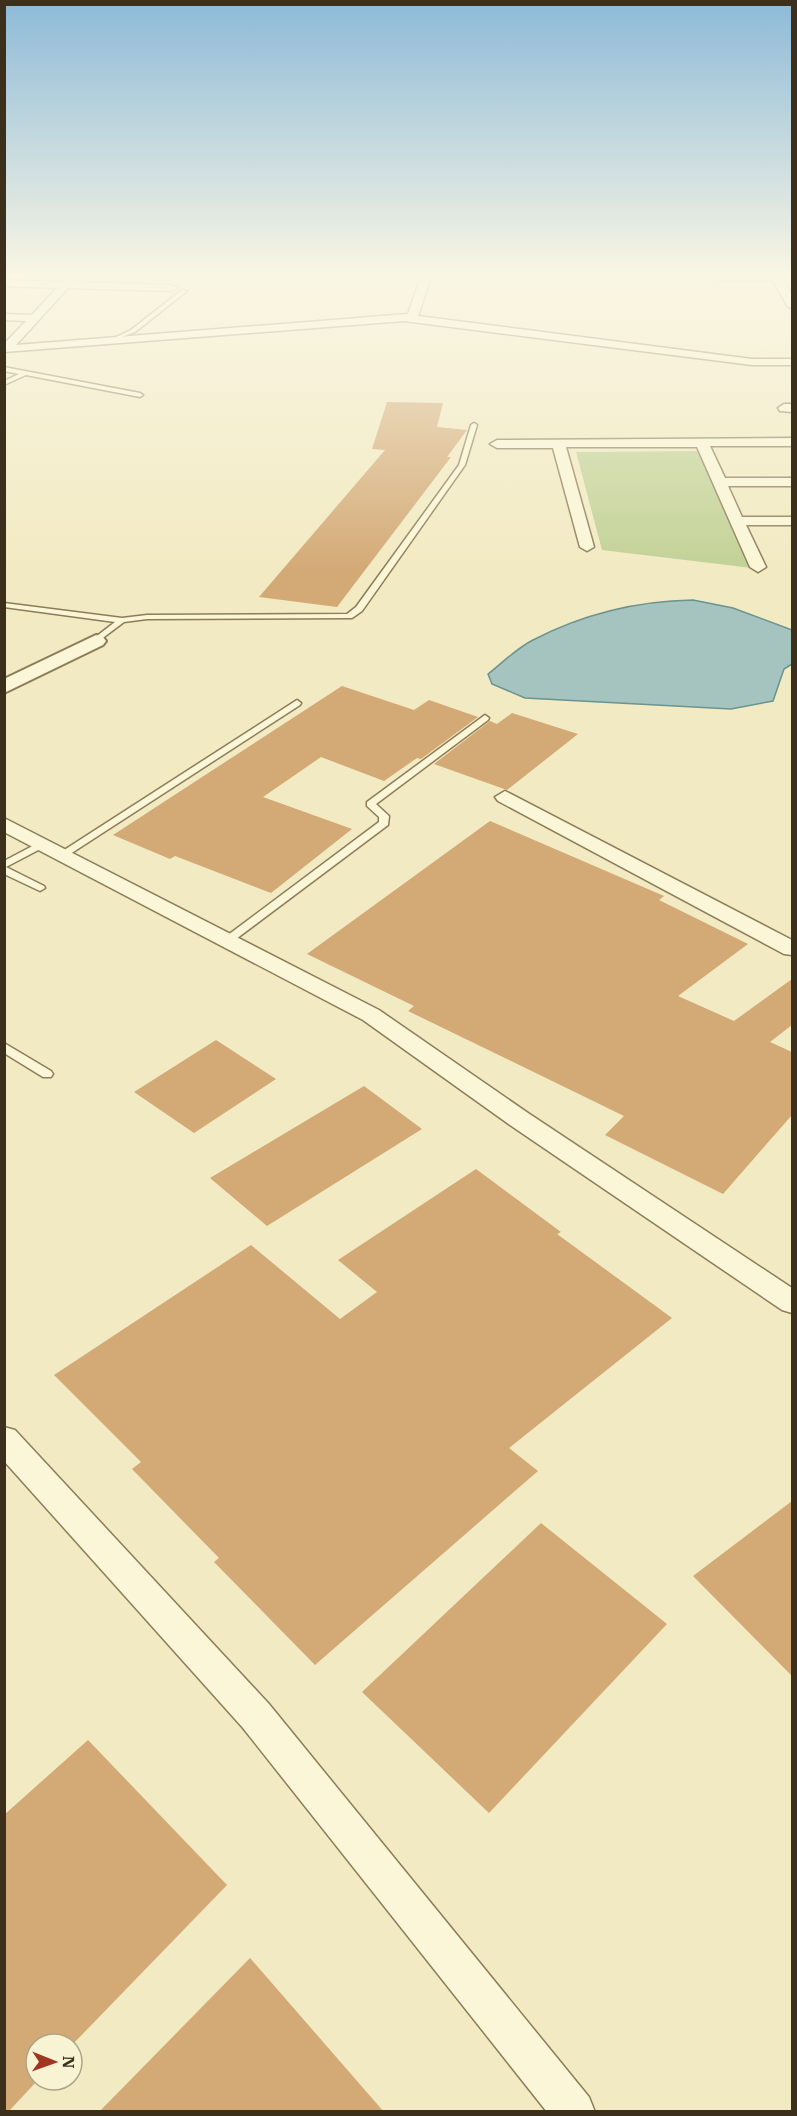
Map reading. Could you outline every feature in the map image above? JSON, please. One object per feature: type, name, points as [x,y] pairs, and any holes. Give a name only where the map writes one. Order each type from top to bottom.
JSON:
[{"type":"street","points":[[702,442],[758,567]]},
{"type":"street","points":[[497,444],[792,442]]},
{"type":"street","points":[[558,443],[586,547]]},
{"type":"street","points":[[720,482],[792,482]]},
{"type":"street","points":[[737,521],[792,520]]},
{"type":"street","points":[[4,673],[89,638]]},
{"type":"street","points":[[4,687],[89,638]]},
{"type":"street","points":[[505,797],[792,949]]},
{"type":"street","points":[[4,824],[371,1015],[519,1119],[792,1302]]},
{"type":"street","points":[[4,1439],[256,1716],[574,2112]]},
{"type":"lane","points":[[4,383],[20,376]]},
{"type":"lane","points":[[40,376],[140,395]]},
{"type":"lane","points":[[4,604],[122,620],[147,617],[349,616],[359,609],[462,465],[474,424]]},
{"type":"lane","points":[[89,638],[122,620]]},
{"type":"lane","points":[[4,865],[52,849],[297,703]]},
{"type":"lane","points":[[228,940],[384,824],[384,816],[370,804],[485,718]]},
{"type":"lane","points":[[4,870],[40,888]]},
{"type":"lane","points":[[4,1047],[47,1074]]},
{"type":"green space","points":[[700,451],[752,568],[602,550],[576,452]]},
{"type":"water","points":[[693,600],[733,608],[792,630],[792,664],[784,669],[773,701],[731,709],[525,698],[492,684],[488,674],[527,643],[571,623],[631,606]]},
{"type":"building","points":[[387,402],[443,403],[437,427],[467,430],[447,457],[451,457],[337,607],[259,597],[385,450],[372,449]]},
{"type":"building","points":[[342,686],[414,710],[429,700],[478,717],[421,759],[417,758],[384,781],[321,757],[263,797],[352,829],[271,893],[175,856],[170,859],[113,835]]},
{"type":"building","points":[[512,713],[578,734],[507,790],[434,764],[490,721],[497,724]]},
{"type":"building","points":[[490,821],[664,896],[659,900],[748,944],[678,996],[734,1021],[792,979],[792,1025],[770,1042],[792,1052],[792,1115],[723,1194],[605,1135],[624,1116],[408,1011],[414,1006],[307,954]]},
{"type":"building","points":[[216,1040],[276,1079],[194,1133],[134,1092]]},
{"type":"building","points":[[364,1086],[422,1129],[267,1226],[210,1178]]},
{"type":"building","points":[[476,1169],[561,1232],[557,1234],[672,1318],[509,1448],[538,1471],[315,1665],[214,1562],[219,1558],[132,1469],[141,1462],[54,1375],[251,1245],[340,1319],[377,1292],[338,1260]]},
{"type":"building","points":[[792,1501],[792,1676],[693,1576]]},
{"type":"building","points":[[541,1523],[667,1624],[489,1813],[362,1692]]},
{"type":"building","points":[[88,1740],[227,1885],[84,2033],[24,2032],[24,2092],[27,2092],[8,2112],[4,2112],[4,1815]]},
{"type":"building","points":[[250,1958],[384,2112],[99,2112]]}]
